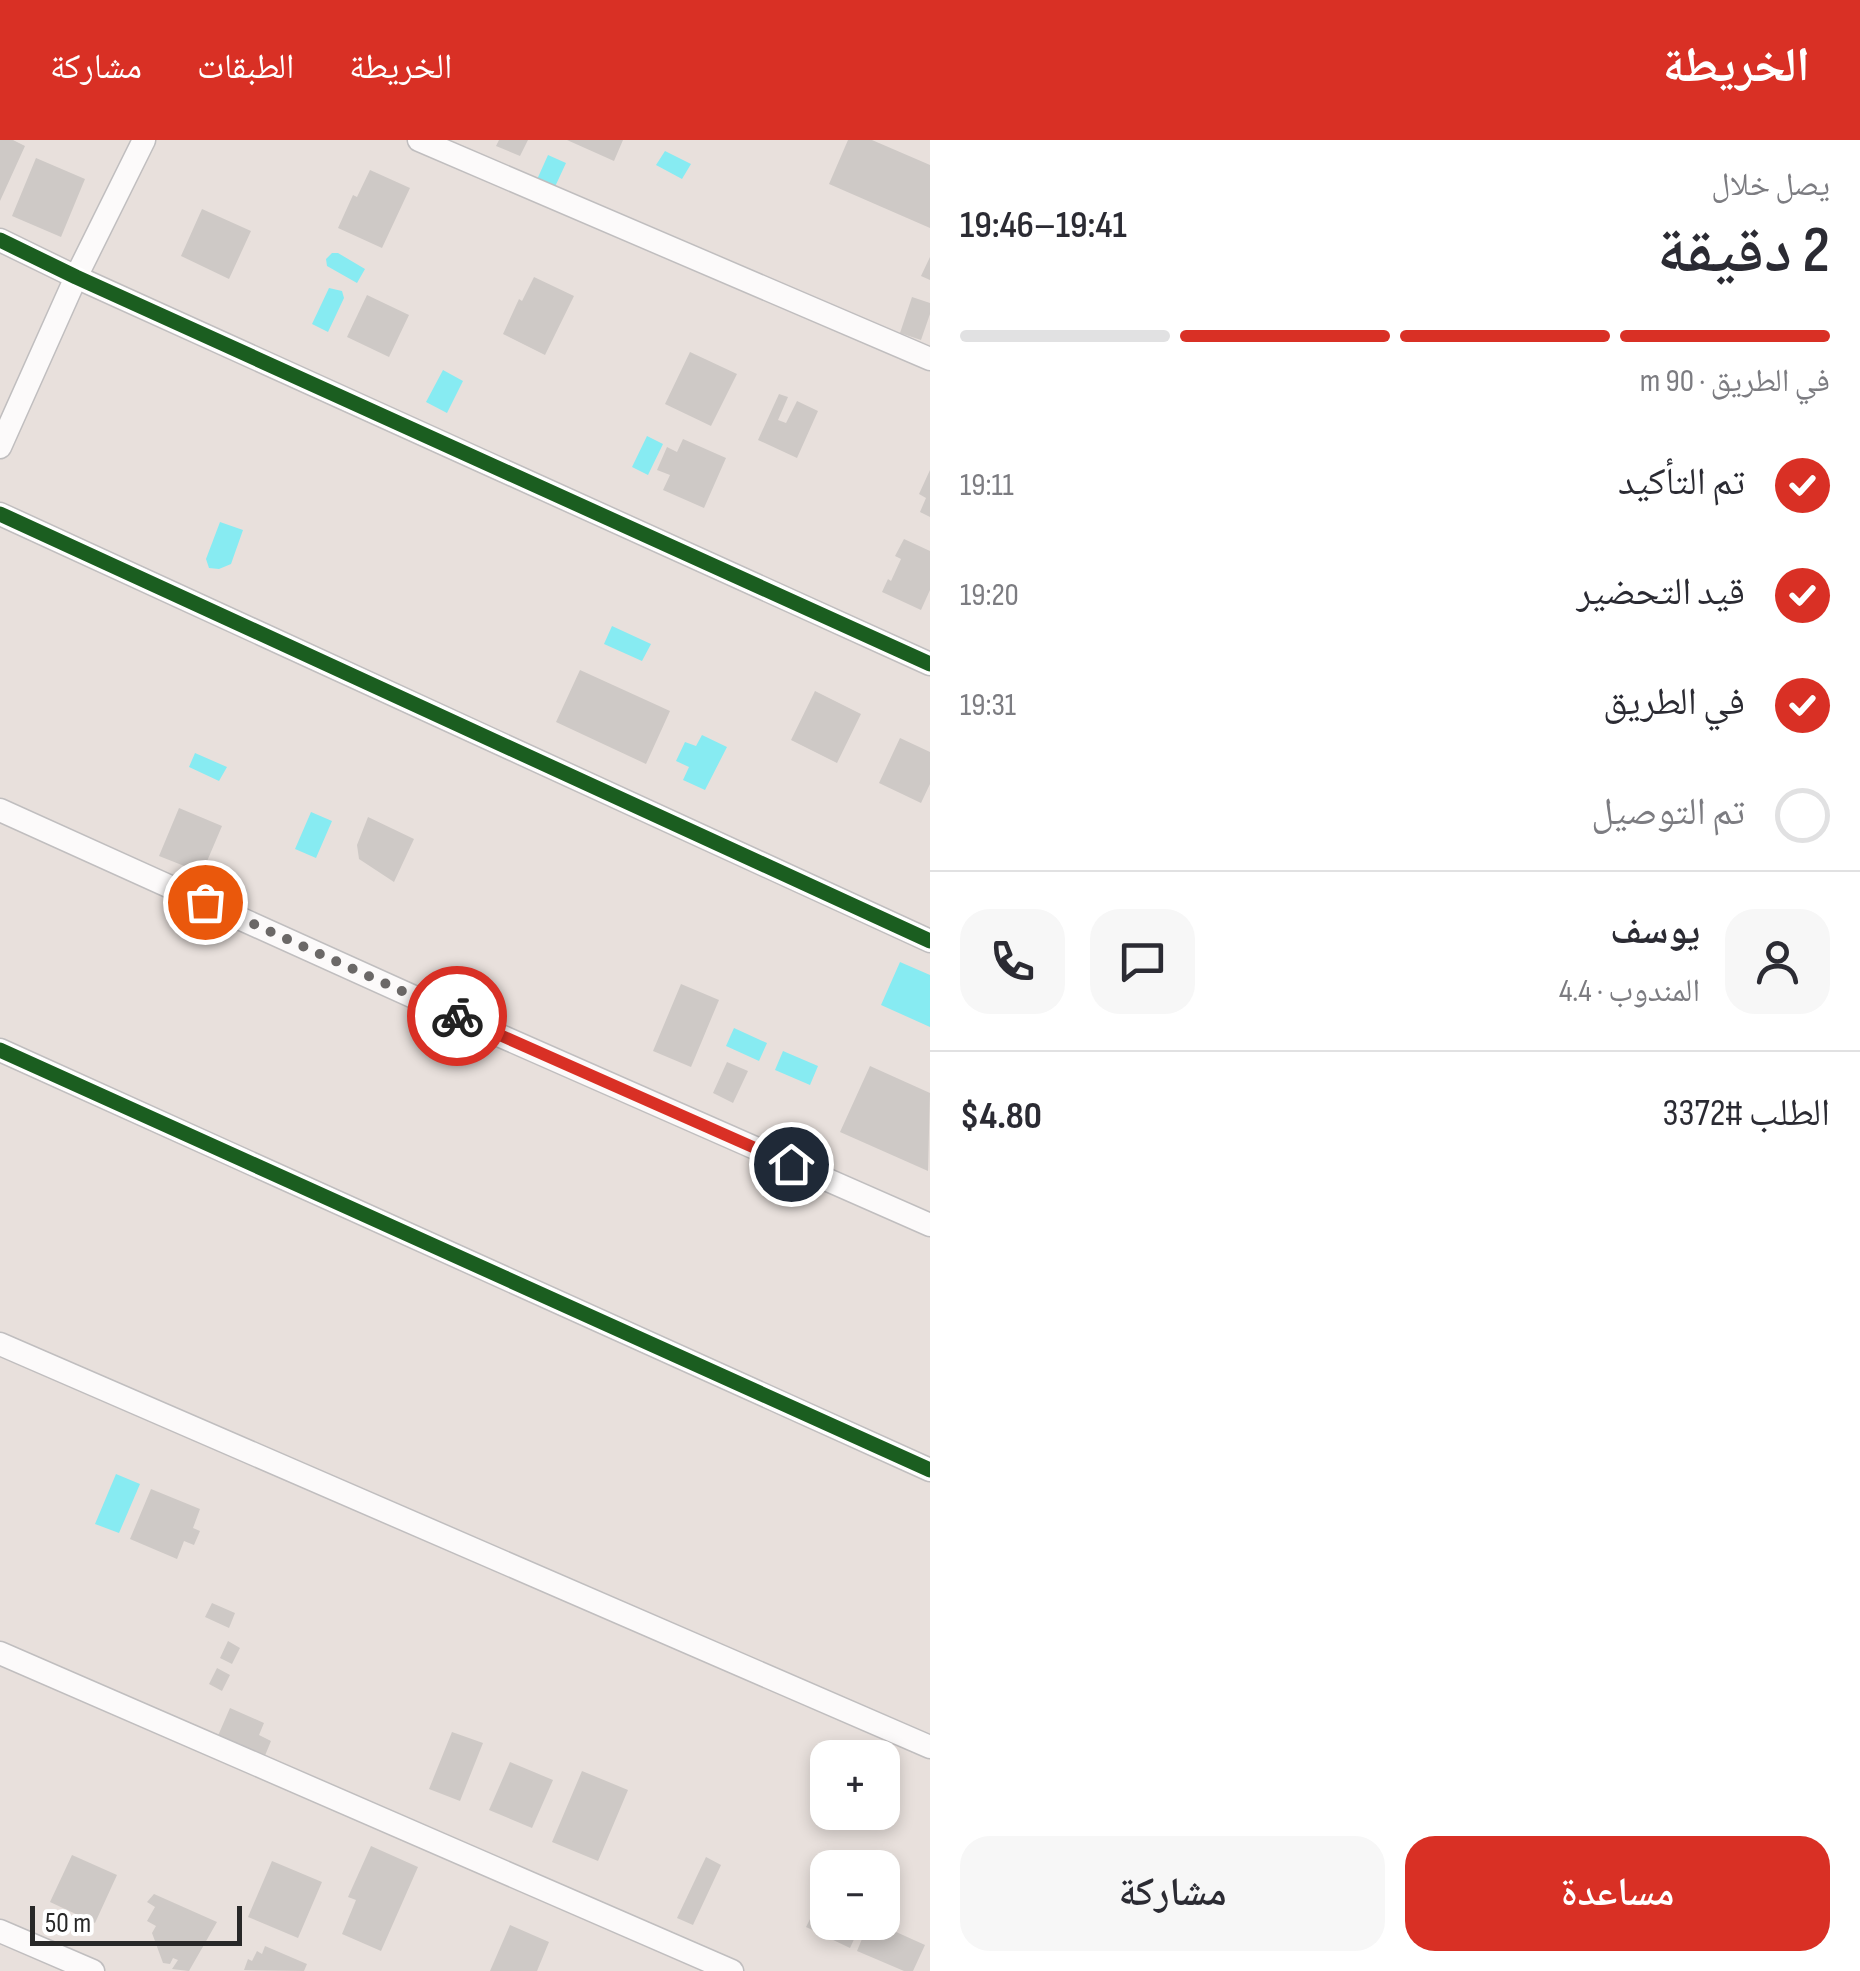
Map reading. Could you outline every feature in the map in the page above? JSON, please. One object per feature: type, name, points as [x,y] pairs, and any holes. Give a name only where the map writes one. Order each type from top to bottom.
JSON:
[{"type":"street","points":[[0,447],[76,277],[144,140]]},
{"type":"street","points":[[419,140],[930,359]]},
{"type":"street","points":[[0,240],[930,664]]},
{"type":"street","points":[[0,514],[930,942]]},
{"type":"street","points":[[0,810],[930,1224]]},
{"type":"street","points":[[0,1050],[930,1470]]},
{"type":"street","points":[[0,1344],[930,1748]]},
{"type":"street","points":[[0,1652],[732,1971]]},
{"type":"street","points":[[0,1931],[93,1971]]},
{"type":"water","points":[[665,151],[691,164],[682,179],[656,165]]},
{"type":"water","points":[[548,155],[566,163],[553,191],[535,184]]},
{"type":"water","points":[[332,253],[365,269],[357,283],[327,266],[326,259]]},
{"type":"water","points":[[329,288],[342,291],[344,298],[328,332],[312,324]]},
{"type":"water","points":[[443,370],[463,381],[447,413],[426,402]]},
{"type":"water","points":[[647,436],[663,444],[648,475],[632,467]]},
{"type":"water","points":[[220,522],[243,530],[231,564],[209,568],[206,559]]},
{"type":"water","points":[[612,626],[651,644],[642,661],[604,644]]},
{"type":"water","points":[[702,735],[727,747],[705,790],[683,780],[689,767],[676,761],[685,742],[696,746]]},
{"type":"water","points":[[195,753],[227,767],[219,781],[189,767]]},
{"type":"water","points":[[311,812],[332,821],[316,858],[295,849]]},
{"type":"water","points":[[900,962],[930,975],[930,1027],[881,1005]]},
{"type":"water","points":[[734,1028],[767,1043],[759,1061],[726,1046]]},
{"type":"water","points":[[783,1051],[818,1066],[810,1085],[775,1070]]},
{"type":"water","points":[[116,1474],[140,1484],[119,1533],[95,1524]]},
{"type":"building","points":[[0,140],[13,140],[25,146],[0,201]]},
{"type":"building","points":[[499,140],[528,140],[520,156],[496,146]]},
{"type":"building","points":[[567,140],[623,140],[614,161]]},
{"type":"building","points":[[848,140],[872,140],[930,165],[930,228],[829,184]]},
{"type":"building","points":[[36,158],[85,179],[61,237],[12,216]]},
{"type":"building","points":[[370,170],[410,188],[382,248],[338,228]]},
{"type":"building","points":[[202,209],[251,231],[229,279],[181,256]]},
{"type":"building","points":[[930,257],[930,280],[921,276]]},
{"type":"building","points":[[534,277],[574,296],[545,355],[503,334]]},
{"type":"building","points":[[367,295],[409,315],[389,357],[347,337]]},
{"type":"building","points":[[912,297],[930,303],[921,340],[900,333]]},
{"type":"building","points":[[690,352],[737,374],[711,426],[665,404]]},
{"type":"building","points":[[779,394],[788,397],[778,420],[786,423],[797,401],[818,411],[797,458],[758,440]]},
{"type":"building","points":[[683,439],[726,458],[704,508],[663,490],[670,475],[657,470],[667,447],[677,452]]},
{"type":"building","points":[[930,470],[930,517],[920,512],[926,498],[919,494]]},
{"type":"building","points":[[904,539],[930,551],[930,590],[921,610],[882,592],[901,559],[895,556]]},
{"type":"building","points":[[580,670],[670,711],[646,764],[556,722]]},
{"type":"building","points":[[815,691],[861,714],[837,763],[791,740]]},
{"type":"building","points":[[900,738],[930,752],[930,784],[921,803],[879,783]]},
{"type":"building","points":[[179,808],[222,826],[202,873],[159,856]]},
{"type":"building","points":[[368,817],[414,839],[394,882],[359,859],[357,845]]},
{"type":"building","points":[[681,984],[719,1000],[691,1067],[653,1051]]},
{"type":"building","points":[[727,1062],[748,1071],[733,1103],[713,1093]]},
{"type":"building","points":[[870,1066],[930,1093],[928,1171],[840,1132]]},
{"type":"building","points":[[151,1489],[200,1509],[193,1528],[200,1531],[194,1545],[184,1541],[177,1559],[130,1539]]},
{"type":"building","points":[[212,1603],[235,1613],[229,1628],[205,1617]]},
{"type":"building","points":[[228,1641],[240,1648],[232,1664],[220,1658]]},
{"type":"building","points":[[217,1668],[230,1675],[222,1691],[209,1684]]},
{"type":"building","points":[[230,1708],[264,1723],[259,1735],[271,1741],[264,1758],[217,1738]]},
{"type":"building","points":[[452,1732],[483,1743],[460,1801],[429,1789]]},
{"type":"building","points":[[510,1762],[553,1780],[532,1828],[489,1810]]},
{"type":"building","points":[[582,1771],[628,1790],[598,1861],[552,1842]]},
{"type":"building","points":[[371,1846],[418,1867],[381,1951],[342,1934],[356,1900],[348,1897]]},
{"type":"building","points":[[72,1855],[117,1875],[95,1923],[50,1902]]},
{"type":"building","points":[[706,1857],[721,1865],[693,1925],[677,1918]]},
{"type":"building","points":[[272,1861],[322,1882],[298,1938],[248,1917]]},
{"type":"building","points":[[154,1894],[217,1922],[189,1971],[172,1969],[178,1960],[173,1958],[170,1964],[163,1963],[152,1933],[156,1926],[147,1921],[155,1907],[147,1902]]},
{"type":"building","points":[[510,1925],[549,1942],[537,1971],[490,1971]]},
{"type":"building","points":[[900,1934],[925,1945],[913,1971],[904,1971],[857,1951],[862,1940],[900,1940]]},
{"type":"building","points":[[833,1940],[854,1940],[850,1948]]},
{"type":"building","points":[[265,1946],[307,1964],[304,1971],[244,1970],[248,1959],[252,1961],[257,1951],[262,1954]]},
{"type":"cycle path","points":[[0,240],[930,664]]},
{"type":"cycle path","points":[[0,514],[930,941]]},
{"type":"cycle path","points":[[0,1050],[930,1470]]},
{"type":"way so far","points":[[205,902],[457,1016]]},
{"type":"route","points":[[457,1016],[791,1164]]}]
